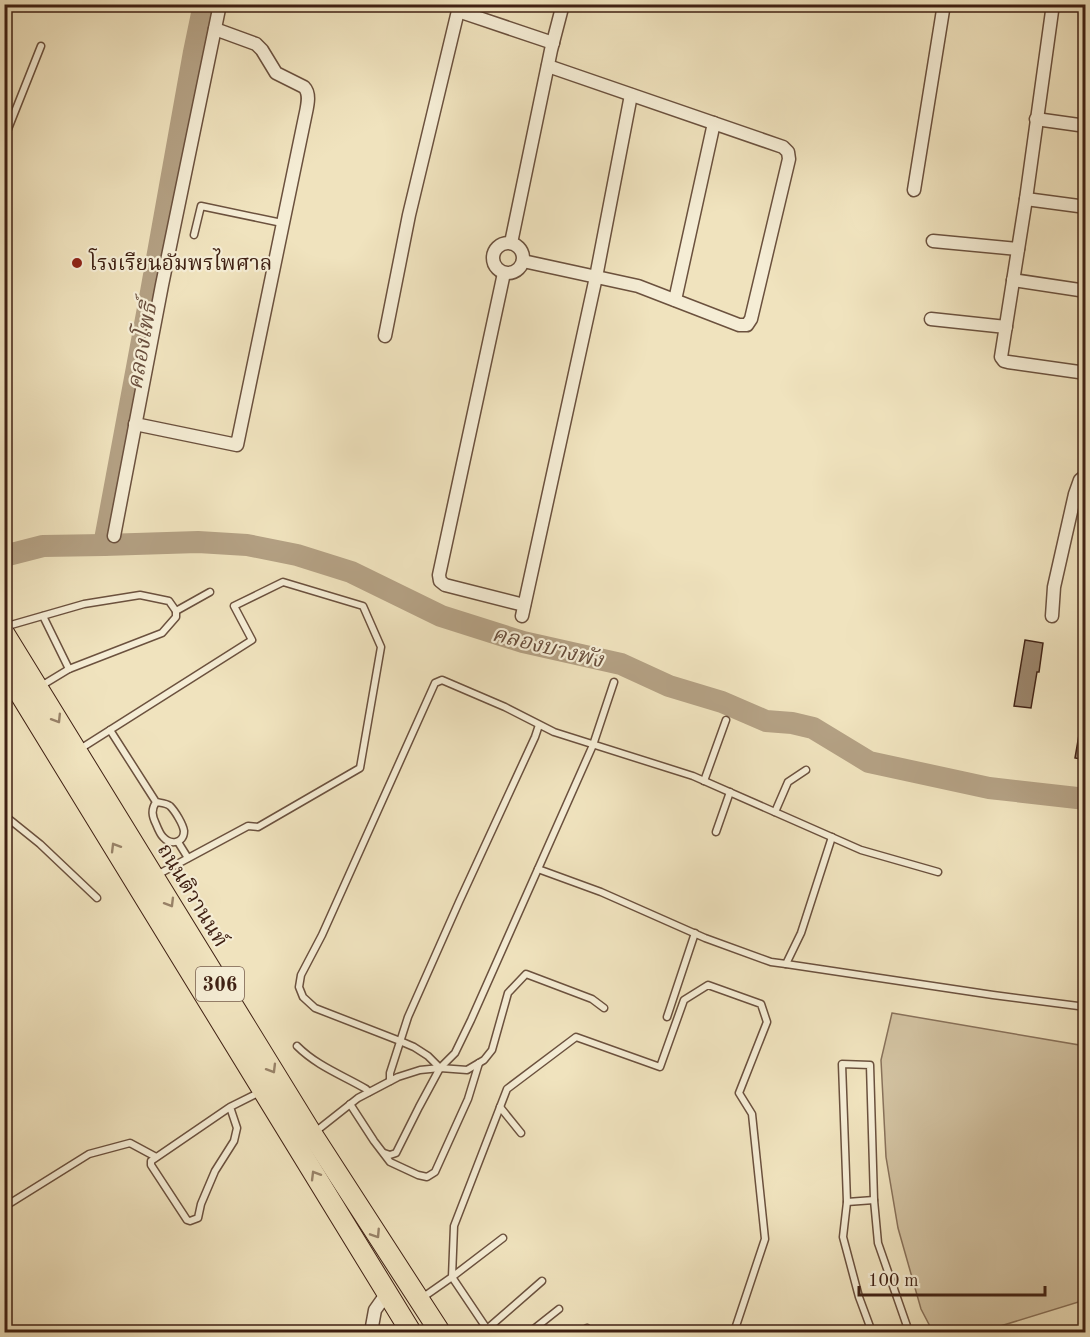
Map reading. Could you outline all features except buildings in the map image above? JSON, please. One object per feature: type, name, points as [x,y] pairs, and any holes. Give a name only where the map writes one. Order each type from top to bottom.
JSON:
[{"type":"main road","name":"ถนนติวานนท์","points":[[4,633],[154,877],[303,1131],[387,1293],[411,1332]]},
{"type":"main road","name":"ถนนติวานนท์","points":[[4,668],[263,1090],[303,1131],[440,1332]]},
{"type":"street","points":[[114,536],[162,285],[220,4]]},
{"type":"street","points":[[511,243],[553,43],[564,4]]},
{"type":"street","points":[[914,190],[944,4]]},
{"type":"street","points":[[1053,4],[1001,357],[1004,361],[1086,373]]},
{"type":"street","points":[[385,336],[409,215],[458,8],[553,43]]},
{"type":"street","points":[[135,424],[237,445],[305,117],[308,96],[304,87],[276,73],[256,44],[215,29]]},
{"type":"street","points":[[523,261],[638,286],[739,325],[747,325],[751,319],[789,159],[788,152],[783,147],[548,66]]},
{"type":"street","points":[[504,273],[439,575],[440,581],[445,585],[523,611],[596,277],[631,95]]},
{"type":"street","points":[[1036,119],[1086,126]]},
{"type":"street","points":[[675,300],[714,123]]},
{"type":"street","points":[[1026,199],[1086,207]]},
{"type":"street","points":[[933,241],[1018,249]]},
{"type":"street","points":[[511,243],[521,250],[523,261],[516,271],[504,273],[495,266],[493,255],[500,245],[511,243]]},
{"type":"street","points":[[1013,280],[1086,291]]},
{"type":"street","points":[[931,319],[1006,327]]},
{"type":"street","points":[[1052,616],[1054,587],[1075,494],[1080,480],[1086,475]]},
{"type":"street","points":[[371,1332],[375,1310],[387,1293]]},
{"type":"lane","points":[[4,134],[41,46]]},
{"type":"lane","points":[[194,235],[201,206],[283,224]]},
{"type":"lane","points":[[77,751],[252,640],[234,606],[283,582],[363,606],[381,647],[360,768],[258,827],[248,826],[154,877]]},
{"type":"lane","points":[[176,611],[210,592]]},
{"type":"lane","points":[[4,627],[84,604],[140,595],[169,602],[176,611],[176,617],[162,633],[69,669],[38,688]]},
{"type":"lane","points":[[43,616],[69,669]]},
{"type":"lane","points":[[440,1068],[414,1047],[315,1008],[303,997],[299,987],[301,975],[322,935],[435,683],[442,680],[505,707],[554,732],[693,776],[861,850],[938,872]]},
{"type":"lane","points":[[384,1153],[390,1155],[396,1153],[440,1068],[455,1053],[593,745],[614,682]]},
{"type":"lane","points":[[704,781],[726,720]]},
{"type":"lane","points":[[390,1081],[390,1073],[408,1017],[539,725]]},
{"type":"lane","points":[[111,730],[156,802],[172,808],[182,824],[183,835],[178,842],[173,843],[164,839],[153,818],[152,810],[156,802]]},
{"type":"lane","points":[[775,812],[788,782],[806,770]]},
{"type":"lane","points":[[716,832],[730,792]]},
{"type":"lane","points":[[4,815],[40,844],[97,898]]},
{"type":"lane","points":[[786,964],[801,933],[832,837]]},
{"type":"lane","points":[[178,842],[188,858]]},
{"type":"lane","points":[[538,868],[771,962],[1086,1007]]},
{"type":"lane","points":[[668,1017],[695,933]]},
{"type":"lane","points":[[303,1131],[398,1077],[420,1070],[440,1068],[467,1070],[484,1060],[492,1050],[508,993],[526,974],[592,999],[604,1008]]},
{"type":"lane","points":[[542,1281],[488,1331],[452,1277],[454,1226],[507,1089],[576,1037],[660,1067],[684,1000],[708,985],[761,1004],[767,1022],[739,1093],[752,1114],[765,1239],[734,1332]]},
{"type":"lane","points":[[297,1046],[308,1058],[369,1092]]},
{"type":"lane","points":[[350,1104],[390,1162],[427,1177],[435,1172],[468,1100],[479,1063]]},
{"type":"lane","points":[[872,1332],[859,1297],[843,1237],[847,1202],[842,1064],[870,1065],[874,1200],[878,1243],[908,1329],[907,1332]]},
{"type":"lane","points":[[230,1107],[237,1128],[234,1141],[215,1171],[201,1204],[198,1218],[190,1221],[151,1165],[151,1161],[230,1107],[263,1090]]},
{"type":"lane","points":[[500,1107],[521,1133]]},
{"type":"lane","points":[[4,1207],[89,1154],[129,1143],[156,1157]]},
{"type":"lane","points":[[847,1202],[874,1200]]},
{"type":"lane","points":[[419,1300],[502,1238]]},
{"type":"lane","points":[[530,1332],[559,1309]]},
{"type":"shaded area","points":[[892,1013],[1085,1046],[1085,1300],[981,1332],[933,1332],[921,1309],[898,1228],[886,1157],[881,1060]]},
{"type":"waterway","name":"คลองโพธิ์","points":[[104,545],[204,4]]},
{"type":"waterway","name":"คลองบางพัง","points":[[4,556],[43,546],[198,542],[247,545],[297,555],[351,572],[441,616],[523,642],[621,664],[669,686],[722,702],[766,721],[792,723],[813,728],[869,762],[989,788],[1086,799]]},
{"type":"place","name":"โรงเรียนอัมพรไพศาล","points":[[77,263]]}]
